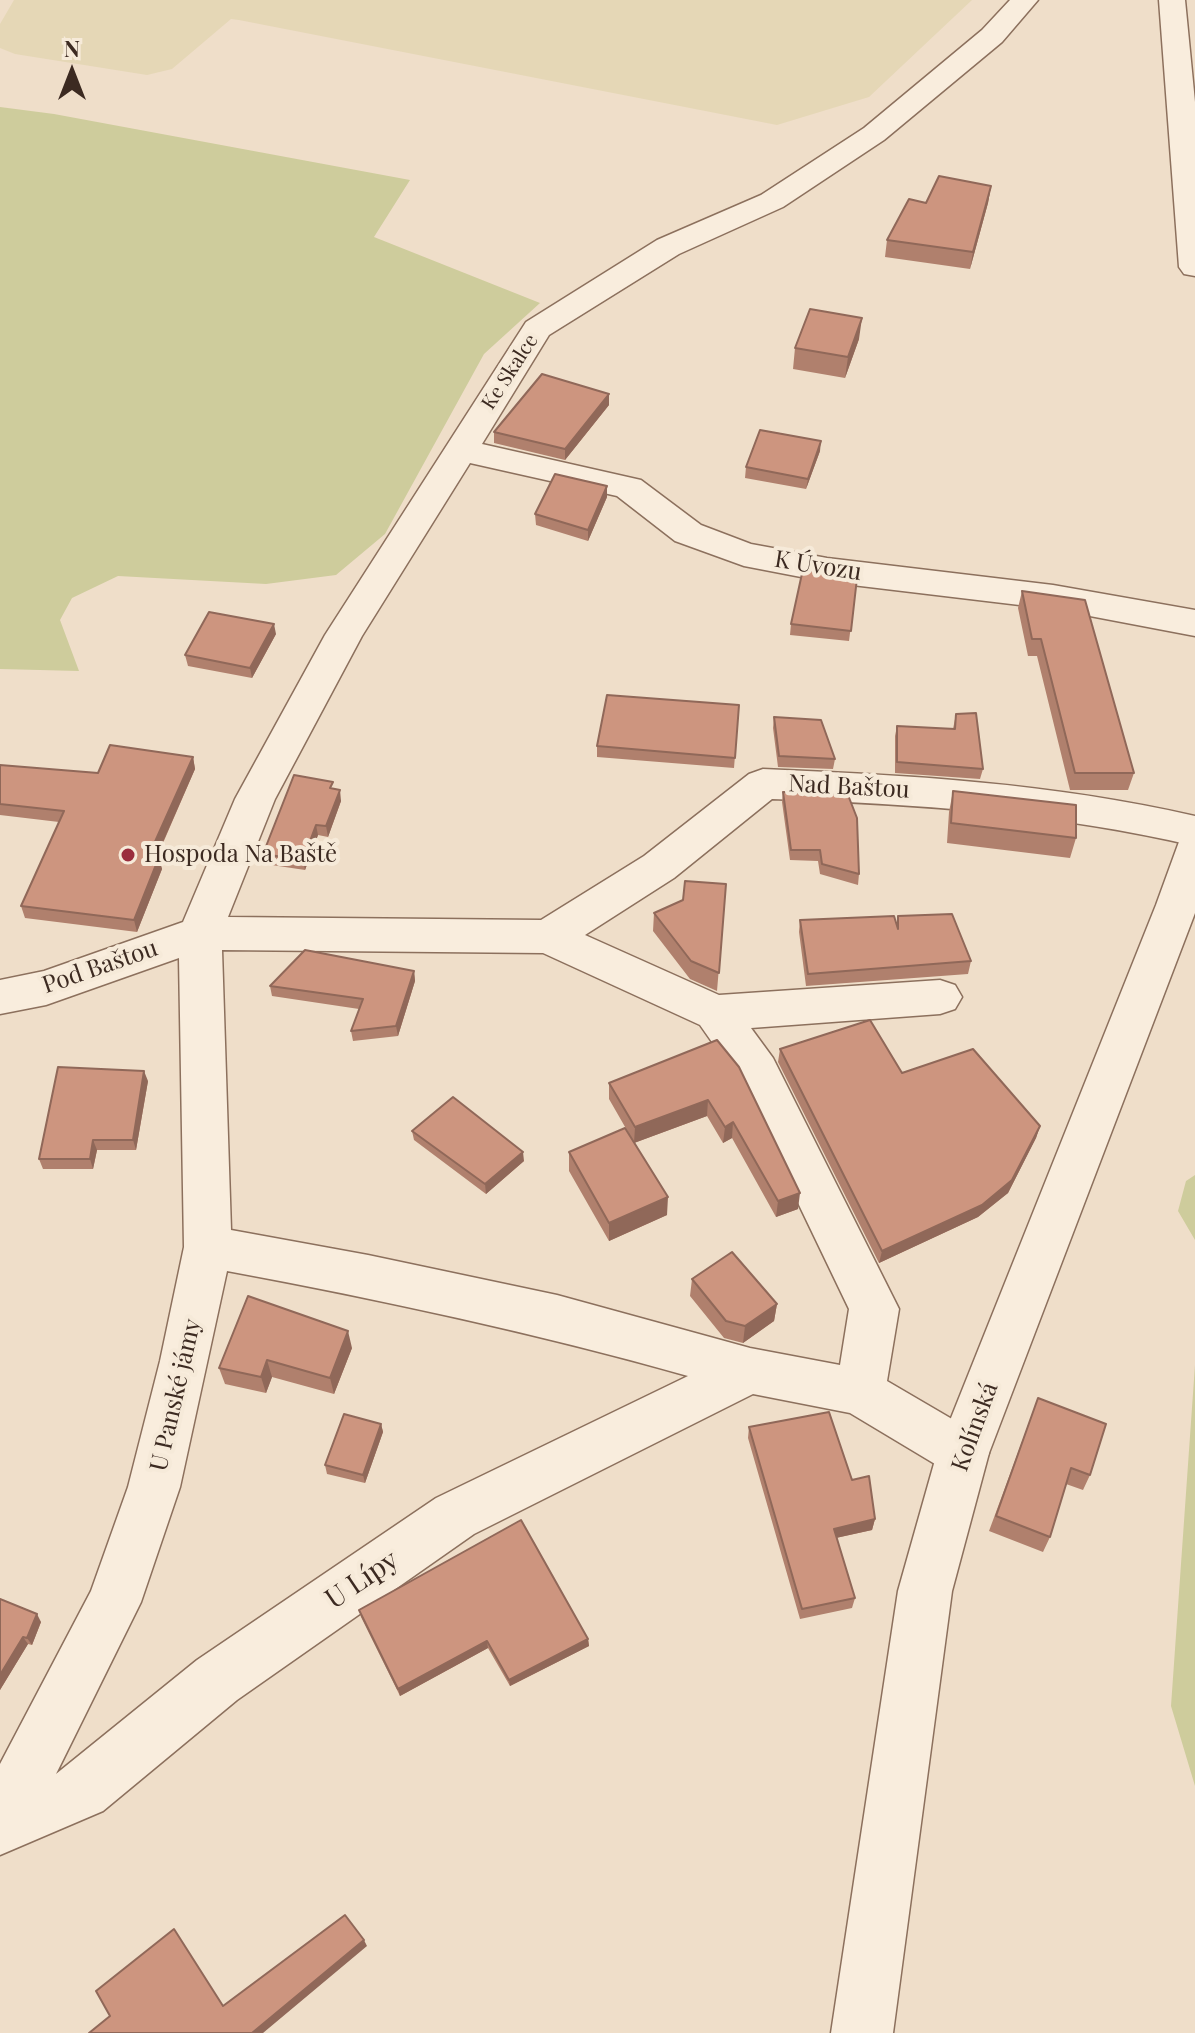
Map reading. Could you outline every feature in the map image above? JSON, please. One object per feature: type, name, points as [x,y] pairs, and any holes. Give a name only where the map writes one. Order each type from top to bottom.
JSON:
[{"type":"street","name":"Ke Skalce","points":[[200,933],[262,786],[344,635],[537,329],[668,247],[772,201],[874,134],[992,36],[1025,0]]},
{"type":"street","points":[[1172,0],[1195,267]]},
{"type":"street","name":"K Úvozu","points":[[460,450],[629,488],[688,533],[744,554],[827,570],[1053,597],[1195,623]]},
{"type":"street","name":"Nad Baštou","points":[[548,937],[659,867],[763,784],[896,788],[1011,799],[1128,813],[1195,831]]},
{"type":"street","name":"Kolínská","points":[[862,2033],[925,1591],[963,1453],[1177,905],[1195,850]]},
{"type":"street","points":[[200,933],[548,937],[716,1013],[940,997]]},
{"type":"street","name":"Pod Baštou","points":[[0,997],[46,988],[200,933]]},
{"type":"street","name":"U Panské jámy","points":[[0,1825],[119,1587],[154,1487],[185,1361],[208,1247],[200,933]]},
{"type":"street","points":[[716,1013],[757,1071],[874,1309],[860,1392]]},
{"type":"street","points":[[208,1247],[368,1276],[557,1317],[750,1371],[860,1392],[963,1453]]},
{"type":"street","name":"U Lípy","points":[[0,1825],[83,1791],[217,1680],[455,1516],[750,1371]]},
{"type":"shaded area","points":[[14,0],[972,0],[869,97],[777,125],[231,19],[172,69],[147,75],[15,54],[0,48],[0,24]]},
{"type":"shaded area","points":[[0,107],[54,114],[410,180],[374,237],[540,303],[484,354],[385,534],[336,575],[266,584],[118,576],[72,598],[60,620],[79,671],[0,669]]},
{"type":"shaded area","points":[[1195,1175],[1195,1240],[1178,1211],[1186,1181]]},
{"type":"shaded area","points":[[1195,1365],[1195,1786],[1171,1706]]},
{"type":"building","points":[[939,176],[991,186],[973,252],[887,240],[909,199],[926,203]]},
{"type":"building","points":[[810,309],[862,318],[848,357],[795,348]]},
{"type":"building","points":[[542,374],[609,394],[565,449],[494,432]]},
{"type":"building","points":[[760,430],[821,441],[808,479],[746,467]]},
{"type":"building","points":[[555,474],[607,486],[588,530],[535,514]]},
{"type":"building","points":[[803,569],[857,578],[851,631],[791,624]]},
{"type":"building","points":[[1022,591],[1085,600],[1134,773],[1075,773],[1041,639],[1032,639]]},
{"type":"building","points":[[209,612],[274,624],[250,668],[185,655]]},
{"type":"building","points":[[607,695],[739,705],[735,758],[597,746]]},
{"type":"building","points":[[976,713],[983,769],[897,762],[897,726],[955,729],[956,714]]},
{"type":"building","points":[[774,717],[821,720],[835,759],[779,756]]},
{"type":"building","points":[[110,745],[193,757],[149,855],[159,857],[134,920],[21,906],[64,811],[0,804],[0,765],[98,773]]},
{"type":"building","points":[[294,775],[333,782],[330,788],[340,790],[326,826],[316,825],[303,860],[263,854]]},
{"type":"building","points":[[953,791],[1076,805],[1076,838],[951,823]]},
{"type":"building","points":[[783,792],[848,795],[857,818],[859,874],[822,864],[820,850],[791,850]]},
{"type":"building","points":[[685,881],[726,884],[719,973],[691,961],[654,913],[683,900]]},
{"type":"building","points":[[952,914],[971,961],[808,974],[800,920],[894,916],[898,929],[898,916]]},
{"type":"building","points":[[305,950],[414,971],[396,1026],[351,1031],[363,999],[270,986]]},
{"type":"building","points":[[870,1020],[902,1073],[973,1049],[1040,1126],[1012,1180],[982,1205],[882,1251],[780,1049]]},
{"type":"building","points":[[717,1040],[739,1067],[800,1193],[778,1201],[733,1122],[725,1127],[708,1100],[635,1127],[609,1083]]},
{"type":"building","points":[[58,1067],[144,1071],[133,1140],[93,1140],[90,1159],[39,1159]]},
{"type":"building","points":[[453,1097],[523,1152],[485,1184],[412,1131]]},
{"type":"building","points":[[625,1128],[668,1197],[609,1223],[569,1152]]},
{"type":"building","points":[[732,1252],[777,1304],[745,1326],[726,1321],[692,1279]]},
{"type":"building","points":[[248,1296],[348,1331],[330,1378],[267,1360],[261,1377],[219,1368]]},
{"type":"building","points":[[1038,1398],[1106,1424],[1090,1475],[1071,1468],[1050,1537],[996,1516]]},
{"type":"building","points":[[829,1412],[852,1480],[869,1476],[875,1519],[834,1529],[855,1598],[802,1609],[749,1427]]},
{"type":"building","points":[[344,1414],[381,1424],[363,1475],[325,1465]]},
{"type":"building","points":[[521,1520],[588,1639],[509,1680],[487,1641],[398,1689],[359,1610]]},
{"type":"building","points":[[0,1599],[37,1614],[27,1638],[23,1637],[0,1675]]},
{"type":"building","points":[[345,1915],[364,1940],[252,2033],[89,2033],[110,2016],[96,1991],[174,1929],[223,2006]]},
{"type":"place","name":"Hospoda Na Baště","points":[[128,855]]}]
